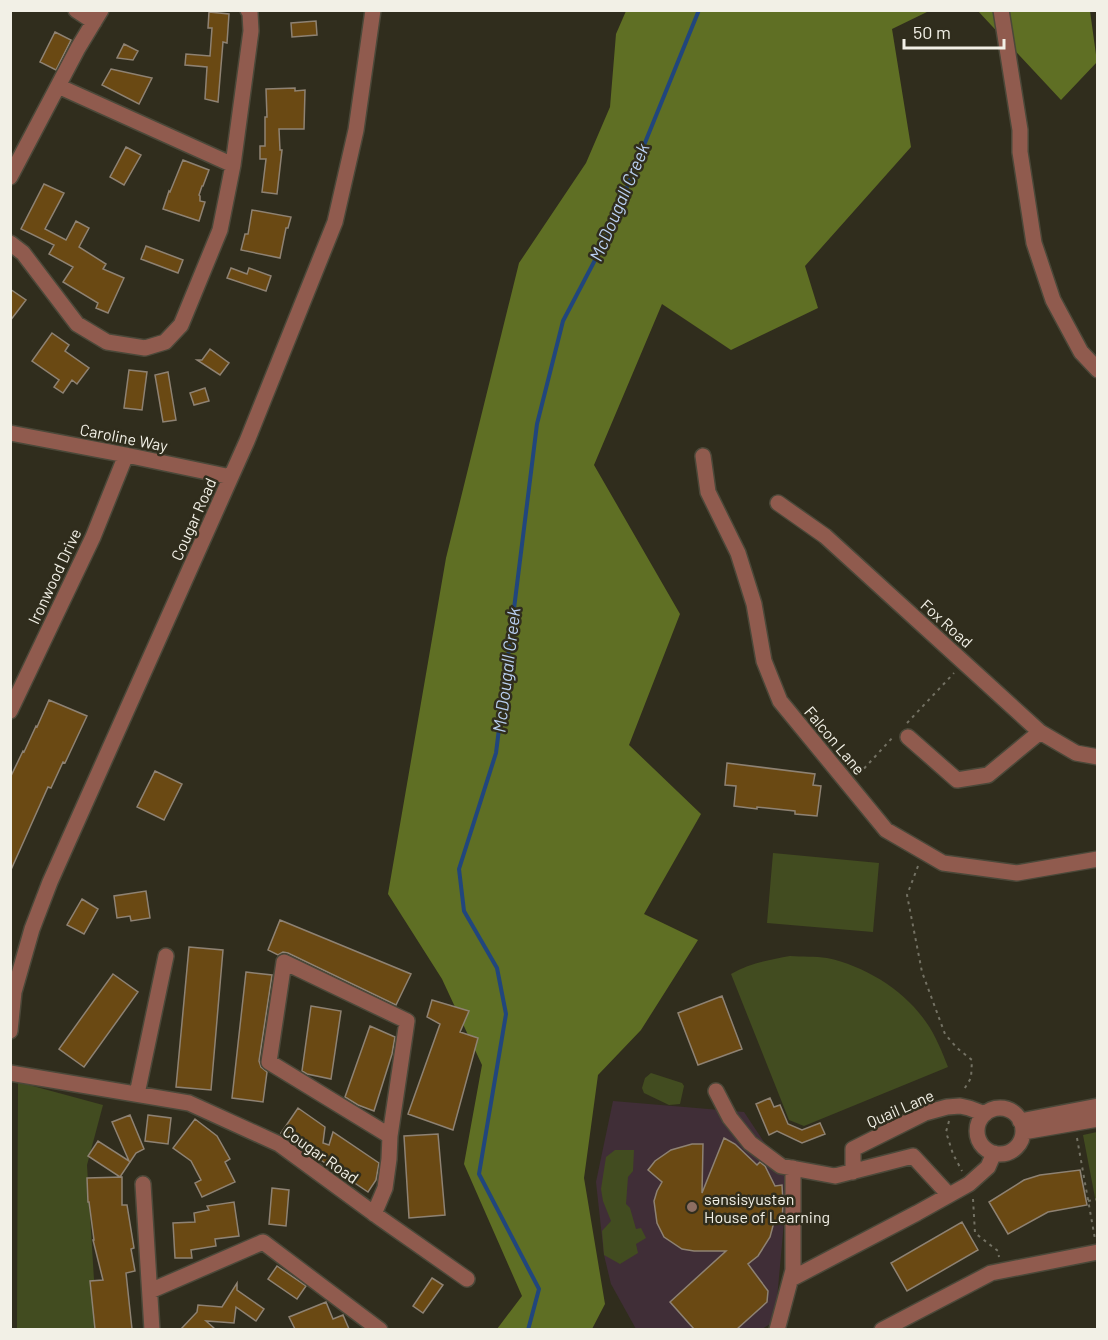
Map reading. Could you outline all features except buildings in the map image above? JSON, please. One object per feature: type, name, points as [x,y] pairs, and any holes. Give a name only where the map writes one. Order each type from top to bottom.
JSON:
[{"type":"street","points":[[10,177],[15,157],[98,16],[76,10]]},
{"type":"street","points":[[10,243],[23,253],[77,324],[107,342],[145,348],[165,342],[181,325],[220,230],[232,165],[251,31],[248,10]]},
{"type":"street","name":"Cougar Road","points":[[10,1031],[14,992],[32,929],[50,882],[231,477],[335,222],[356,130],[374,10]]},
{"type":"street","points":[[1000,10],[1020,130],[1020,152],[1034,243],[1053,300],[1081,352],[1098,370]]},
{"type":"street","points":[[58,86],[232,165]]},
{"type":"street","name":"Caroline Way","points":[[10,433],[126,454],[231,477]]},
{"type":"street","name":"Ironwood Drive","points":[[10,711],[93,537],[126,454]]},
{"type":"street","name":"Falcon Lane","points":[[703,456],[708,492],[738,553],[754,604],[764,662],[780,701],[886,831],[943,863],[1017,873],[1098,860]]},
{"type":"street","name":"Fox Road","points":[[778,503],[825,536],[1040,732],[1076,753],[1098,757]]},
{"type":"street","points":[[908,737],[957,780],[988,775],[1040,732]]},
{"type":"street","points":[[137,1095],[166,956]]},
{"type":"street","points":[[374,1214],[385,1188],[390,1136],[407,1021],[284,962],[269,1062],[390,1136]]},
{"type":"street","name":"Cougar Road","points":[[10,1073],[189,1103],[279,1144],[467,1279]]},
{"type":"street","points":[[716,1090],[730,1118],[750,1143],[781,1166],[835,1176],[913,1156],[949,1195]]},
{"type":"street","name":"Quail Lane","points":[[853,1172],[853,1149],[925,1113],[960,1106],[985,1114]]},
{"type":"street","points":[[1021,1127],[1098,1106]]},
{"type":"street","points":[[1004,1109],[1016,1115],[1021,1127],[1018,1145],[1013,1150],[1001,1154],[982,1146],[979,1140],[978,1126],[990,1110],[1004,1109]]},
{"type":"street","points":[[1021,1127],[1098,1119]]},
{"type":"street","points":[[790,1279],[917,1214],[969,1184],[988,1167],[994,1153]]},
{"type":"street","points":[[777,1329],[793,1270],[793,1168]]},
{"type":"street","points":[[143,1184],[153,1329]]},
{"type":"street","points":[[150,1291],[263,1242],[380,1329]]},
{"type":"street","points":[[882,1329],[991,1273],[1097,1249]]},
{"type":"path","points":[[924,852],[907,895],[922,972],[945,1034],[972,1060],[971,1078],[962,1093]]},
{"type":"path","points":[[949,1121],[946,1132],[962,1172]]},
{"type":"path","points":[[1076,1131],[1097,1249]]},
{"type":"path","points":[[973,1191],[975,1233],[998,1251],[1000,1259]]},
{"type":"path","points":[[1088,1201],[1098,1199]]},
{"type":"shaded area","name":"sənsisyustən House of Learning","points":[[613,1101],[744,1112],[788,1178],[775,1321],[762,1329],[636,1329],[611,1284],[604,1255],[596,1182]]},
{"type":"green space","points":[[626,11],[929,11],[892,29],[911,147],[805,266],[818,308],[731,350],[662,304],[594,465],[680,614],[629,745],[701,814],[644,914],[698,940],[641,1030],[598,1075],[584,1178],[605,1304],[592,1329],[497,1329],[522,1296],[464,1164],[482,1065],[442,979],[388,894],[446,558],[519,263],[586,163],[610,107],[616,34]]},
{"type":"green space","points":[[978,11],[1090,11],[1097,62],[1061,100]]},
{"type":"green space","points":[[773,853],[879,863],[873,932],[767,923]]},
{"type":"green space","points":[[790,956],[822,957],[841,962],[869,973],[895,990],[917,1010],[926,1022],[936,1038],[948,1067],[804,1126],[789,1120],[731,974],[752,965]]},
{"type":"green space","points":[[651,1073],[682,1083],[684,1086],[680,1104],[669,1105],[644,1093],[642,1088],[645,1078]]},
{"type":"green space","points":[[18,1082],[103,1105],[87,1165],[97,1329],[17,1330]]},
{"type":"green space","points":[[1098,1132],[1097,1208],[1083,1135]]},
{"type":"green space","points":[[615,1150],[634,1150],[633,1171],[628,1177],[626,1204],[630,1208],[636,1229],[641,1228],[646,1238],[636,1244],[638,1253],[620,1264],[604,1255],[602,1231],[611,1221],[601,1189],[606,1157]]},
{"type":"waterway","name":"McDougall Creek","points":[[528,1330],[539,1289],[479,1174],[506,1014],[497,968],[464,911],[459,869],[496,753],[537,424],[563,321],[605,241],[699,10]]},
{"type":"place","name":"sənsisyustən House of Learning","points":[[692,1207]]}]
